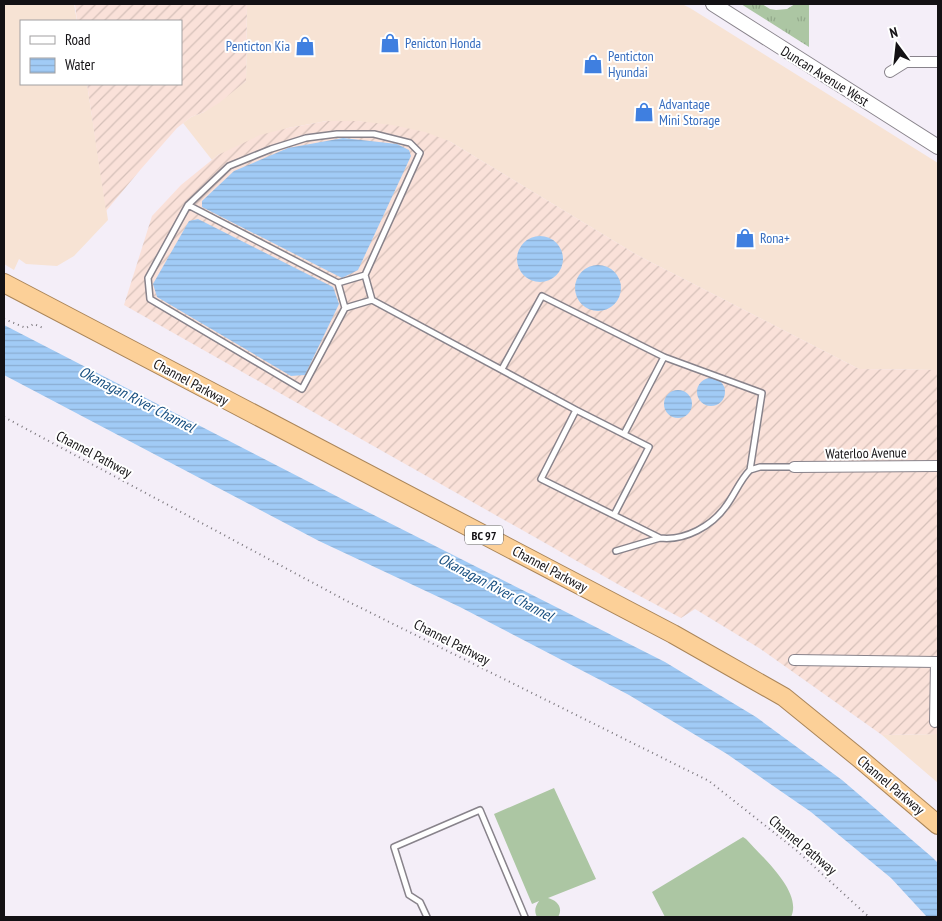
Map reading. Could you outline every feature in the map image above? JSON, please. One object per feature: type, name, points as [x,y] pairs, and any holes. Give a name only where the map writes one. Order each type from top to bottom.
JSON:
[{"type":"highway","name":"Channel Parkway","points":[[4,283],[673,634],[741,672],[784,698],[938,825]]},
{"type":"street","name":"Duncan Avenue West","points":[[713,4],[938,147]]},
{"type":"street","points":[[890,72],[906,62],[938,62]]},
{"type":"street","name":"Waterloo Avenue","points":[[794,467],[938,466]]},
{"type":"street","points":[[794,660],[937,662],[935,722]]},
{"type":"lane","points":[[338,283],[345,308],[302,389],[150,298],[148,278],[188,205],[229,166],[271,149],[306,138],[337,134],[374,134],[410,143],[420,153],[365,274],[372,300]]},
{"type":"lane","points":[[188,205],[338,283],[365,274]]},
{"type":"lane","points":[[502,369],[542,296],[664,357],[762,393],[750,470],[726,507],[698,531],[660,538],[616,551]]},
{"type":"lane","points":[[345,308],[372,300],[648,447],[614,515]]},
{"type":"lane","points":[[624,434],[664,357]]},
{"type":"lane","points":[[576,410],[541,479],[660,538]]},
{"type":"lane","points":[[750,470],[760,467],[794,467]]},
{"type":"lane","points":[[427,917],[420,902],[409,895],[394,847],[480,810],[525,917]]},
{"type":"path","points":[[4,319],[26,328],[34,324],[43,328]]},
{"type":"path","name":"Channel Pathway","points":[[4,417],[345,600],[709,781],[796,850],[868,917]]},
{"type":"shaded area","points":[[4,4],[74,4],[77,20],[20,20],[20,85],[87,85],[108,220],[74,256],[57,266],[26,264],[19,259],[14,270],[4,264]]},
{"type":"shaded area","points":[[75,4],[247,4],[246,81],[219,103],[191,117],[177,128],[106,211],[87,85],[182,85],[182,20],[77,20]]},
{"type":"shaded area","points":[[247,4],[682,4],[690,8],[938,163],[938,370],[859,369],[637,255],[449,141],[358,121],[327,121],[288,128],[218,155],[212,160],[183,123],[191,117],[204,112],[246,81]]},
{"type":"shaded area","points":[[327,121],[358,121],[392,125],[425,132],[449,141],[637,255],[859,369],[938,370],[938,734],[882,735],[759,648],[695,609],[681,618],[124,305],[152,216],[181,185],[218,155],[260,135]]},
{"type":"shaded area","points":[[938,734],[938,783],[882,735]]},
{"type":"green space","points":[[741,4],[762,4],[776,10],[787,9],[795,4],[809,4],[809,47]]},
{"type":"green space","points":[[554,788],[596,879],[548,898],[554,900],[560,907],[558,917],[537,917],[535,909],[539,901],[532,904],[494,814]]},
{"type":"green space","points":[[743,837],[779,875],[786,886],[793,907],[791,917],[665,917],[652,892]]},
{"type":"water","points":[[343,138],[397,144],[409,150],[411,156],[358,270],[342,278],[202,207],[202,201],[234,171],[288,148]]},
{"type":"water","points":[[198,219],[333,287],[339,304],[305,375],[291,376],[157,297],[153,284],[189,221]]},
{"type":"water","points":[[545,236],[557,242],[562,250],[562,268],[557,276],[549,281],[535,282],[523,276],[518,268],[517,254],[523,242],[531,237]]},
{"type":"water","points":[[603,265],[615,271],[620,279],[620,297],[615,305],[607,310],[593,311],[581,305],[576,297],[575,283],[581,271],[589,266]]},
{"type":"water","name":"Okanagan River Channel","points":[[4,325],[665,662],[756,717],[842,780],[938,863],[938,917],[927,917],[891,878],[811,812],[727,754],[629,695],[460,607],[319,541],[4,375]]},
{"type":"water","points":[[711,378],[721,382],[725,392],[721,402],[711,406],[701,402],[697,392],[701,382]]},
{"type":"water","points":[[678,390],[688,394],[692,404],[688,414],[678,418],[668,414],[664,404],[668,394]]},
{"type":"place","name":"Penicton Honda","points":[[390,43]]},
{"type":"place","name":"Penticton Kia","points":[[305,46]]},
{"type":"place","name":"Penticton Hyundai","points":[[593,64]]},
{"type":"place","name":"Advantage Mini Storage","points":[[644,112]]},
{"type":"place","name":"Rona+","points":[[745,238]]}]
